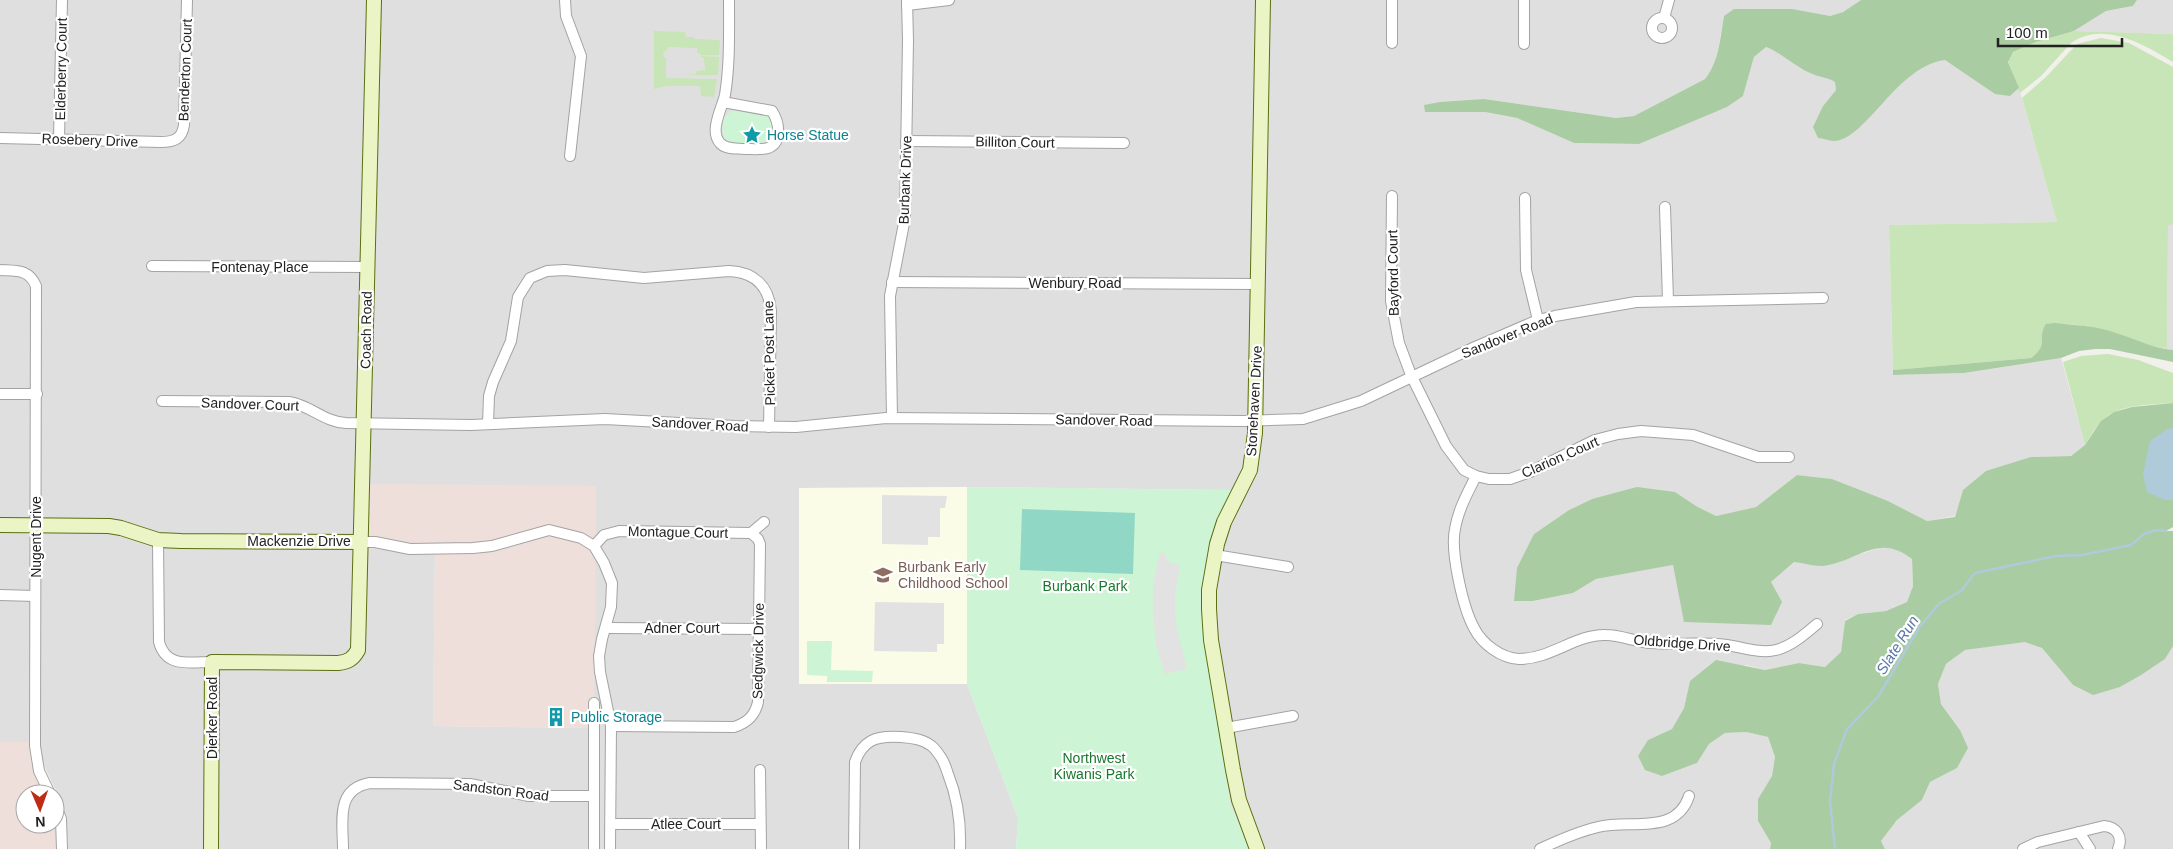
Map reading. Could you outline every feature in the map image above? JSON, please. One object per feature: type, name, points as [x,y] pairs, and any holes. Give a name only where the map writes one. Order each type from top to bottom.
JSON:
[{"type":"street","name":"Elderberry Court","points":[[59,139],[62,0]]},
{"type":"street","name":"Benderton Court","points":[[179,138],[184,125],[187,0]]},
{"type":"street","name":"Coach Road","points":[[212,662],[338,663],[354,658],[358,650],[360,641],[363,423],[374,0]]},
{"type":"street","points":[[565,0],[566,16],[581,56],[570,156]]},
{"type":"street","points":[[723,102],[772,111],[778,124],[777,138],[774,143],[764,149],[732,148],[720,143],[717,131],[728,66],[730,0]]},
{"type":"street","points":[[907,2],[949,0]]},
{"type":"street","name":"Stonehaven Drive","points":[[1257,849],[1239,800],[1209,625],[1209,590],[1215,554],[1224,522],[1250,470],[1255,421],[1263,0]]},
{"type":"street","points":[[1392,0],[1392,43]]},
{"type":"street","points":[[1524,0],[1524,44]]},
{"type":"street","points":[[1664,18],[1669,0]]},
{"type":"street","name":"Burbank Drive","points":[[892,418],[890,296],[905,218],[907,2]]},
{"type":"street","name":"Rosebery Drive","points":[[0,138],[170,142],[179,138]]},
{"type":"street","name":"Billiton Court","points":[[906,141],[1124,143]]},
{"type":"street","name":"Bayford Court","points":[[1392,196],[1391,302],[1398,343],[1413,378]]},
{"type":"street","points":[[1525,198],[1526,270],[1538,320]]},
{"type":"street","points":[[1665,208],[1668,300]]},
{"type":"street","name":"Fontenay Place","points":[[152,266],[367,267]]},
{"type":"street","name":"Nugent Drive","points":[[0,270],[27,273],[36,286],[37,295],[34,746],[39,771],[45,784]]},
{"type":"street","name":"Picket Post Lane","points":[[488,424],[489,396],[493,382],[511,341],[518,297],[530,278],[547,271],[565,270],[644,278],[738,271],[754,277],[769,296],[771,311],[769,427]]},
{"type":"street","name":"Wenbury Road","points":[[892,282],[1258,284]]},
{"type":"street","name":"Sandover Road","points":[[363,423],[488,424],[605,419],[796,428],[856,419],[892,418],[1255,421],[1303,419],[1361,401],[1538,320],[1636,302],[1823,298]]},
{"type":"street","name":"Clarion Court","points":[[1413,378],[1455,459],[1464,470],[1476,476],[1500,480],[1510,478],[1530,472],[1595,440],[1641,431],[1694,435],[1758,456],[1789,457]]},
{"type":"street","points":[[0,394],[37,394]]},
{"type":"street","name":"Sandover Court","points":[[162,401],[288,402],[304,405],[329,421],[363,423]]},
{"type":"street","name":"Oldbridge Drive","points":[[1476,476],[1454,529],[1455,558],[1465,602],[1474,630],[1492,649],[1505,655],[1518,659],[1537,658],[1589,637],[1606,635],[1650,643],[1712,643],[1752,650],[1775,650],[1796,641],[1818,624]]},
{"type":"street","points":[[751,533],[764,522]]},
{"type":"street","name":"Mackenzie Drive","points":[[0,525],[115,527],[158,540],[375,542],[410,549],[492,546],[549,530],[581,538],[594,546]]},
{"type":"street","name":"Montague Court","points":[[594,546],[604,535],[619,531],[751,533]]},
{"type":"street","name":"Sedgwick Drive","points":[[612,726],[734,727],[745,723],[754,714],[758,702],[760,544],[758,539],[751,533]]},
{"type":"street","name":"Dierker Road","points":[[158,540],[158,642],[162,652],[170,660],[212,662],[211,849]]},
{"type":"street","points":[[594,546],[604,563],[612,583],[611,607],[602,640],[600,672],[612,726],[610,849]]},
{"type":"street","points":[[1215,554],[1288,567]]},
{"type":"street","points":[[0,595],[35,596]]},
{"type":"street","name":"Adner Court","points":[[606,628],[759,629]]},
{"type":"street","points":[[594,703],[594,849]]},
{"type":"street","points":[[1226,728],[1293,716]]},
{"type":"street","points":[[854,849],[855,762],[858,754],[862,747],[872,740],[899,738],[914,738],[930,744],[942,758],[956,794],[961,824],[960,849]]},
{"type":"street","points":[[760,770],[760,849]]},
{"type":"street","name":"Sandston Road","points":[[343,849],[343,808],[345,799],[351,790],[359,785],[370,783],[470,784],[530,796],[594,796]]},
{"type":"street","points":[[1540,849],[1564,837],[1600,826],[1657,823],[1668,820],[1682,812],[1688,796]]},
{"type":"street","name":"Atlee Court","points":[[611,824],[760,824]]},
{"type":"street","points":[[2023,849],[2038,842],[2104,826],[2111,827],[2116,831],[2120,838],[2118,849]]},
{"type":"street","points":[[2079,832],[2090,849]]},
{"type":"street","points":[[61,834],[62,849]]},
{"type":"shaded area","points":[[0,0],[1861,0],[1843,12],[1830,16],[1724,16],[1717,55],[1712,71],[1705,79],[1634,116],[1616,118],[1484,99],[1425,105],[1425,112],[1485,112],[1517,118],[1574,143],[1639,144],[1726,107],[1743,96],[1754,57],[1766,47],[1776,51],[1810,73],[1827,77],[1836,82],[1836,90],[1823,106],[1854,132],[1914,71],[1932,61],[1945,60],[2010,96],[2019,88],[2057,222],[1889,225],[1893,375],[1964,373],[2061,358],[2085,445],[2071,456],[2031,457],[1963,490],[1955,516],[1927,521],[1888,501],[1831,479],[1797,475],[1756,507],[1716,516],[1696,506],[1592,499],[1569,510],[1534,534],[1514,601],[1533,601],[1573,593],[1596,579],[1673,565],[1685,622],[1771,582],[1794,562],[1826,566],[1884,546],[1901,550],[1912,558],[1913,586],[1907,602],[1886,611],[1858,614],[1845,620],[1841,652],[1825,667],[1799,663],[1765,670],[1746,665],[1690,681],[1684,708],[1672,729],[1648,740],[1662,776],[1697,763],[1709,744],[1725,733],[1746,732],[1768,737],[1775,757],[1772,776],[1758,799],[1758,821],[1771,843],[1770,849],[1249,849],[1230,803],[1203,626],[1202,600],[1211,542],[1219,515],[1232,490],[967,487],[799,488],[799,684],[967,684],[1018,818],[1016,849],[68,849],[65,784],[53,784],[43,763],[40,746],[35,746],[29,742],[0,742]],"holes":[[[435,549],[594,728],[433,726]]]},
{"type":"shaded area","points":[[2137,0],[2173,0],[2173,34],[2074,31],[2106,11],[2133,6]]},
{"type":"shaded area","points":[[2168,224],[2173,224],[2173,350],[2167,349]]},
{"type":"shaded area","points":[[361,484],[596,486],[594,728],[433,726],[435,550],[360,549]]},
{"type":"shaded area","name":"Burbank Early Childhood School","points":[[967,487],[967,684],[799,684],[799,488]]},
{"type":"shaded area","points":[[882,495],[947,496],[945,508],[940,508],[940,537],[928,537],[928,545],[882,544]]},
{"type":"shaded area","points":[[1160,552],[1165,554],[1169,562],[1180,565],[1175,596],[1175,613],[1187,669],[1165,674],[1156,645],[1153,612],[1153,584]]},
{"type":"shaded area","points":[[875,602],[944,603],[944,644],[937,644],[937,652],[874,651]]},
{"type":"shaded area","points":[[2025,641],[2042,648],[2073,685],[2120,687],[2165,659],[2173,646],[2173,849],[1885,849],[1881,841],[1897,820],[1922,800],[1930,782],[1957,768],[1960,730],[1941,704],[1938,684],[1946,664],[1965,650]]},
{"type":"shaded area","points":[[0,742],[29,742],[31,762],[41,784],[15,784],[15,834],[56,834],[57,849],[0,849]]},
{"type":"green space","points":[[1861,0],[2137,0],[2133,6],[2106,11],[2074,31],[2036,42],[2013,52],[2008,62],[2019,88],[2010,96],[1995,94],[1945,60],[1928,65],[1912,75],[1858,129],[1846,137],[1834,141],[1818,138],[1813,127],[1823,106],[1836,90],[1835,82],[1804,70],[1766,47],[1754,57],[1743,96],[1727,107],[1639,144],[1574,143],[1517,118],[1485,112],[1425,112],[1424,105],[1484,99],[1616,118],[1634,116],[1705,79],[1716,57],[1724,16],[1734,9],[1792,9],[1830,16],[1843,12]]},
{"type":"green space","points":[[654,31],[685,32],[686,37],[720,40],[719,55],[700,55],[700,53],[697,53],[697,48],[667,47],[667,51],[663,52],[664,57],[666,57],[666,78],[717,79],[714,97],[701,96],[700,86],[666,86],[654,89]]},
{"type":"green space","points":[[2074,31],[2173,34],[2173,62],[2137,42],[2110,34],[2096,34],[2083,37],[2071,43],[2041,76],[2020,93],[2008,61],[2013,52],[2036,42]]},
{"type":"green space","points":[[2101,38],[2129,43],[2173,67],[2173,224],[2168,225],[2167,349],[2078,325],[2046,325],[2042,334],[2040,349],[2031,358],[1893,370],[1889,225],[2057,222],[2022,98],[2046,77],[2077,44]]},
{"type":"green space","points":[[700,56],[719,57],[718,75],[687,75],[705,70],[704,58]]},
{"type":"green space","points":[[733,110],[768,115],[774,123],[771,139],[761,143],[746,144],[727,140],[723,133],[723,118]]},
{"type":"green space","points":[[2055,323],[2099,328],[2150,345],[2173,350],[2173,362],[2110,349],[2095,349],[2079,351],[2061,358],[1964,373],[1893,375],[1893,370],[2031,358],[2040,349],[2043,329],[2046,324]]},
{"type":"green space","points":[[2108,354],[2138,360],[2173,373],[2173,403],[2135,406],[2116,411],[2099,424],[2085,445],[2063,362],[2081,356]]},
{"type":"green space","points":[[2173,403],[2173,429],[2165,500],[2173,500],[2173,527],[2166,531],[2173,531],[2173,646],[2165,659],[2120,687],[2093,695],[2073,685],[2042,648],[2025,642],[1965,650],[1946,664],[1938,684],[1941,704],[1960,730],[1968,748],[1957,768],[1930,782],[1922,800],[1897,820],[1881,841],[1885,849],[1770,849],[1771,843],[1758,821],[1758,799],[1772,776],[1775,757],[1768,737],[1746,732],[1725,733],[1709,744],[1697,763],[1662,776],[1645,770],[1638,756],[1648,740],[1672,729],[1684,708],[1690,681],[1716,660],[1765,670],[1799,663],[1825,667],[1841,652],[1845,621],[1858,614],[1886,611],[1907,602],[1913,586],[1912,559],[1890,548],[1881,548],[1825,566],[1794,562],[1771,582],[1782,602],[1771,625],[1684,622],[1673,565],[1596,579],[1573,593],[1533,601],[1514,601],[1517,568],[1534,534],[1569,510],[1592,499],[1637,487],[1675,492],[1716,516],[1756,507],[1797,475],[1832,479],[1888,501],[1927,521],[1955,517],[1963,490],[1986,471],[2031,457],[2071,456],[2085,445],[2101,421],[2114,412],[2132,407]]},
{"type":"green space","points":[[967,487],[1232,490],[1217,523],[1208,556],[1203,590],[1203,626],[1230,803],[1249,849],[1016,849],[1018,818],[967,684]]},
{"type":"green space","points":[[1022,509],[1135,513],[1133,574],[1020,570]]},
{"type":"green space","points":[[807,641],[832,641],[831,670],[873,671],[872,682],[827,682],[827,676],[807,675]]},
{"type":"water","points":[[2173,428],[2173,500],[2165,500],[2147,492],[2143,474],[2150,441],[2167,429]]},
{"type":"waterway","name":"Slate Run","points":[[1835,849],[1830,801],[1834,764],[1847,729],[1878,697],[1920,626],[1940,603],[1961,591],[1975,573],[2056,556],[2082,555],[2131,545],[2144,534],[2156,530],[2166,531]]},
{"type":"place","name":"Horse Statue","points":[[752,135]]},
{"type":"place","name":"Burbank Early Childhood School","points":[[883,575]]},
{"type":"place","name":"Public Storage","points":[[556,717]]},
{"type":"park label","name":"Burbank Park","points":[[1085,586]]},
{"type":"park label","name":"Northwest Kiwanis Park","points":[[1094,766]]}]
